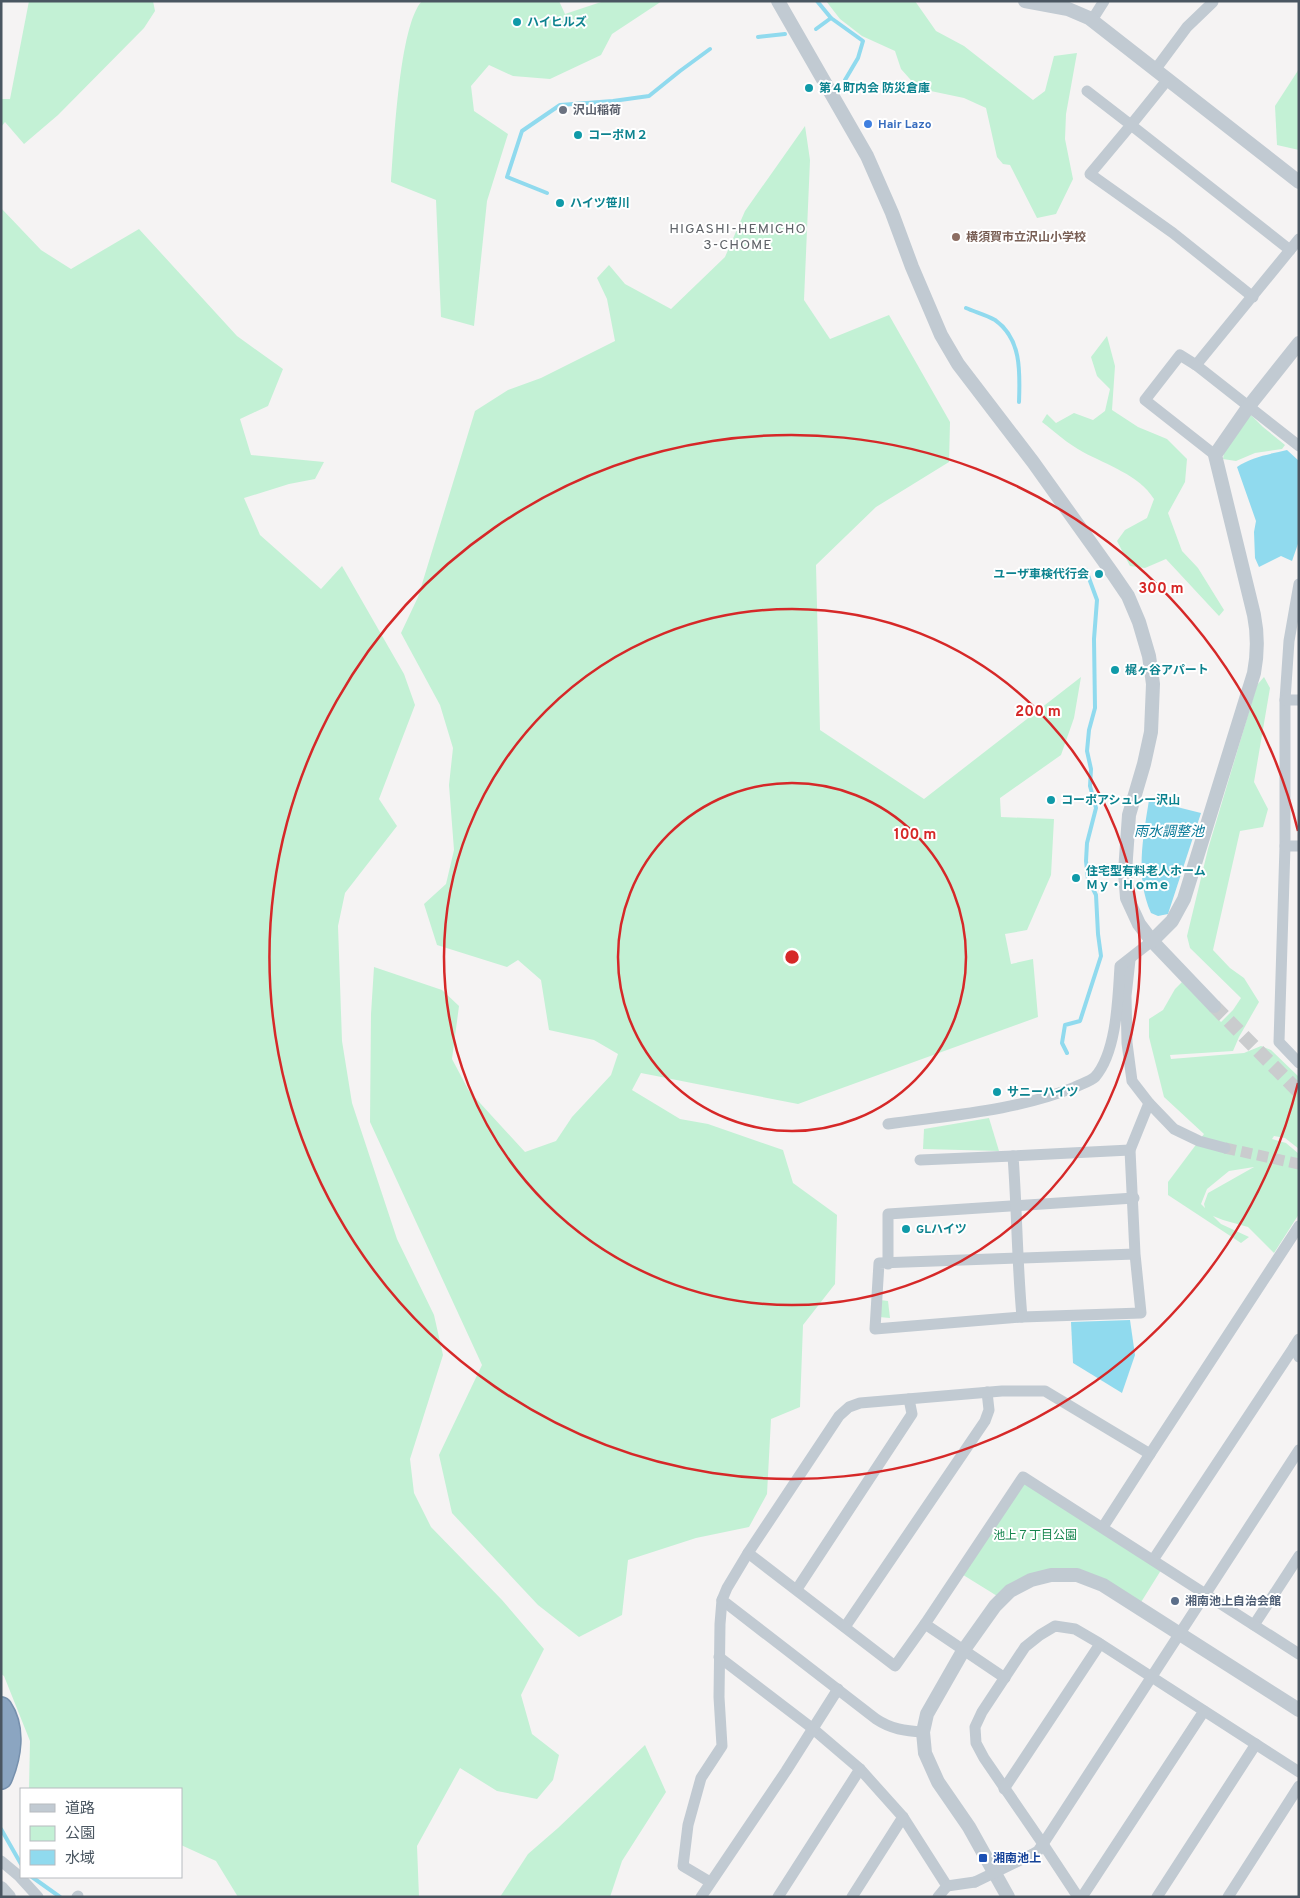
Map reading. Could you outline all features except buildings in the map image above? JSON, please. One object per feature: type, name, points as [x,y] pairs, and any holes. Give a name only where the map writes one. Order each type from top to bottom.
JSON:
[{"type":"highway","points":[[1,1708],[8,1724],[10,1740],[8,1763],[1,1778]]},
{"type":"street","points":[[778,1],[867,156],[938,328],[954,357],[1114,574],[1128,596],[1139,622],[1149,656],[1153,684],[1151,732],[1129,815],[1125,872],[1127,898],[1133,913],[1152,941],[1214,1006]]},
{"type":"street","points":[[1025,1],[1068,9],[1092,20],[1299,182]]},
{"type":"street","points":[[1092,20],[1104,1]]},
{"type":"street","points":[[1156,70],[1187,27],[1212,1]]},
{"type":"street","points":[[1168,79],[1090,174],[1173,233],[1253,297]]},
{"type":"street","points":[[1087,91],[1290,250]]},
{"type":"street","points":[[1196,365],[1299,239]]},
{"type":"street","points":[[1215,455],[1249,406],[1299,343]]},
{"type":"street","points":[[888,1124],[1007,1108],[1054,1095],[1095,1078],[1105,1059],[1116,1026],[1120,966],[1152,941],[1172,921],[1184,899],[1254,672],[1258,651],[1258,637],[1215,455],[1145,400],[1180,355],[1196,365],[1299,446]]},
{"type":"street","points":[[1299,584],[1289,641],[1285,700],[1285,846],[1279,1042],[1299,1063]]},
{"type":"street","points":[[1285,700],[1299,700]]},
{"type":"street","points":[[1285,846],[1299,846]]},
{"type":"street","points":[[1130,960],[1126,996],[1127,1042],[1132,1081],[1149,1103],[1174,1129],[1199,1141],[1225,1148]]},
{"type":"street","points":[[1135,1254],[879,1263],[874,1329],[1022,1317],[1141,1313],[1135,1254],[1134,1198],[1130,1150],[1149,1103]]},
{"type":"street","points":[[920,1160],[1130,1150]]},
{"type":"street","points":[[1013,1156],[1017,1257],[1022,1317]]},
{"type":"street","points":[[888,1264],[888,1214],[1134,1198]]},
{"type":"street","points":[[1103,1527],[1299,1226]]},
{"type":"street","points":[[1153,1560],[1297,1347]]},
{"type":"street","points":[[710,1882],[683,1866],[688,1825],[702,1778],[722,1746],[719,1657],[722,1600],[726,1588],[748,1553],[839,1416],[850,1407],[860,1403],[987,1392],[1045,1391],[1150,1454]]},
{"type":"street","points":[[845,1627],[985,1421],[989,1410],[987,1392]]},
{"type":"street","points":[[797,1589],[912,1414],[909,1398]]},
{"type":"street","points":[[938,1897],[947,1886],[975,1882],[1038,1851],[1299,1450]]},
{"type":"street","points":[[748,1553],[895,1666],[1023,1477],[1299,1654]]},
{"type":"street","points":[[1254,1625],[1299,1556]]},
{"type":"street","points":[[1008,1897],[969,1826],[938,1782],[925,1753],[923,1732],[927,1714],[963,1651],[995,1606],[1010,1591],[1031,1580],[1051,1575],[1077,1575],[1103,1585],[1299,1710]]},
{"type":"street","points":[[722,1600],[887,1727],[904,1731],[923,1732]]},
{"type":"street","points":[[925,1624],[1005,1678]]},
{"type":"street","points":[[1078,1897],[1004,1788],[976,1743],[974,1727],[982,1712],[1025,1647],[1040,1634],[1055,1626],[1075,1629],[1299,1772]]},
{"type":"street","points":[[1004,1788],[1100,1644]]},
{"type":"street","points":[[719,1657],[812,1728],[860,1769],[903,1817],[947,1886]]},
{"type":"street","points":[[701,1897],[786,1771],[838,1689]]},
{"type":"street","points":[[1082,1897],[1204,1711]]},
{"type":"street","points":[[1157,1897],[1256,1744]]},
{"type":"street","points":[[778,1897],[860,1769]]},
{"type":"street","points":[[1228,1897],[1299,1786]]},
{"type":"street","points":[[852,1897],[903,1817]]},
{"type":"street","points":[[1,1861],[20,1877]]},
{"type":"street","points":[[21,1878],[38,1897]]},
{"type":"street","points":[[1,1888],[9,1897]]},
{"type":"green space","points":[[29,1],[153,1],[155,11],[144,28],[58,115],[24,144],[5,122],[1,127],[1,99],[10,99]]},
{"type":"green space","points":[[422,1],[559,1],[565,14],[604,1],[662,1],[612,34],[601,55],[550,79],[513,76],[489,65],[471,86],[474,111],[508,134],[487,201],[474,326],[441,317],[436,200],[391,182],[396,115],[403,59],[414,14]]},
{"type":"green space","points":[[826,1],[915,1],[936,31],[964,46],[1033,100],[1045,91],[1054,56],[1077,53],[1066,114],[1065,139],[1073,179],[1056,214],[1037,218],[1010,165],[1003,164],[997,157],[986,108],[964,98],[917,87],[901,69],[895,51],[862,36],[840,19]]},
{"type":"green space","points":[[1299,69],[1299,150],[1277,145],[1275,106]]},
{"type":"green space","points":[[805,126],[810,160],[804,300],[830,339],[889,315],[950,422],[949,462],[876,507],[816,565],[820,730],[924,799],[1081,677],[1074,718],[1061,755],[1000,798],[1001,817],[1054,819],[1051,875],[1027,930],[1005,934],[1011,964],[1033,959],[1038,1017],[798,1104],[641,1073],[632,1090],[680,1119],[708,1124],[783,1150],[793,1183],[837,1215],[835,1284],[803,1325],[800,1407],[771,1419],[767,1494],[749,1527],[696,1538],[628,1560],[622,1615],[579,1637],[538,1605],[452,1513],[439,1455],[482,1365],[370,1122],[371,1014],[374,967],[442,990],[459,1006],[452,1059],[469,1091],[525,1152],[556,1141],[572,1117],[611,1075],[618,1054],[594,1040],[549,1030],[541,980],[518,960],[507,967],[437,945],[424,904],[446,884],[454,850],[449,785],[453,748],[440,705],[401,633],[418,597],[475,411],[508,390],[541,378],[615,341],[607,299],[597,278],[609,265],[625,284],[671,309],[725,257],[745,211]]},
{"type":"green space","points":[[1,208],[41,250],[71,269],[139,229],[237,336],[283,369],[268,406],[240,419],[251,455],[324,462],[315,479],[289,484],[244,498],[260,535],[321,589],[342,566],[404,674],[415,705],[379,799],[397,826],[345,893],[338,926],[342,1041],[352,1103],[397,1239],[434,1315],[443,1355],[410,1459],[414,1493],[431,1527],[502,1600],[544,1649],[521,1695],[532,1734],[559,1755],[553,1780],[537,1799],[497,1791],[460,1768],[417,1846],[419,1897],[238,1897],[216,1861],[182,1845],[182,1788],[29,1788],[30,1741],[4,1676],[1,1674]]},
{"type":"green space","points":[[1107,336],[1115,366],[1112,410],[1138,427],[1167,439],[1187,459],[1185,482],[1168,513],[1182,551],[1198,568],[1224,610],[1219,616],[1166,559],[1145,568],[1130,566],[1117,541],[1125,530],[1147,518],[1154,499],[1140,483],[1122,471],[1077,449],[1042,422],[1047,414],[1056,423],[1074,413],[1093,420],[1105,411],[1110,389],[1097,376],[1091,357]]},
{"type":"green space","points":[[1249,413],[1285,445],[1282,449],[1255,453],[1236,461],[1223,459],[1225,446]]},
{"type":"green space","points":[[1264,677],[1270,688],[1254,782],[1268,809],[1263,827],[1240,831],[1213,950],[1230,968],[1244,978],[1259,1002],[1233,1051],[1170,1055],[1171,1059],[1244,1053],[1261,1046],[1271,1050],[1299,1077],[1299,1149],[1285,1138],[1274,1136],[1272,1139],[1286,1143],[1299,1154],[1299,1214],[1274,1253],[1248,1227],[1213,1216],[1221,1224],[1249,1237],[1241,1243],[1168,1195],[1168,1182],[1204,1134],[1164,1097],[1149,1037],[1149,1019],[1163,1010],[1175,989],[1182,982],[1221,1022],[1233,1010],[1241,998],[1190,948],[1187,936],[1208,849],[1257,685]],"holes":[[[1254,1167],[1208,1193],[1204,1204],[1205,1208],[1201,1204],[1207,1189],[1229,1171]]]},
{"type":"green space","points":[[989,1118],[999,1151],[923,1149],[924,1129]]},
{"type":"green space","points":[[880,1300],[888,1301],[890,1318],[879,1317]]},
{"type":"green space","name":"池上７丁目公園","points":[[1023,1477],[1163,1567],[1138,1607],[1103,1585],[1051,1575],[1002,1599],[960,1573]]},
{"type":"green space","points":[[645,1745],[666,1792],[622,1861],[610,1897],[500,1897],[528,1854]]},
{"type":"water","points":[[1287,450],[1299,461],[1299,541],[1292,561],[1281,556],[1259,567],[1255,558],[1254,532],[1256,521],[1237,467],[1254,458]]},
{"type":"water","name":"雨水調整池","points":[[1149,800],[1201,813],[1168,914],[1158,916],[1151,913],[1143,886],[1142,857]]},
{"type":"water","points":[[1130,1320],[1135,1355],[1122,1393],[1073,1363],[1071,1322]]},
{"type":"waterway","points":[[817,1],[831,18],[863,41],[858,58],[845,80]]},
{"type":"waterway","points":[[816,29],[831,18]]},
{"type":"waterway","points":[[758,37],[785,34]]},
{"type":"waterway","points":[[547,193],[507,177],[522,131],[560,105],[649,96],[710,49]]},
{"type":"waterway","points":[[966,308],[995,320],[1010,337],[1018,357],[1019,402]]},
{"type":"waterway","points":[[1067,1053],[1062,1043],[1065,1025],[1080,1021],[1101,956],[1096,895],[1088,879],[1086,861],[1087,843],[1096,808],[1090,786],[1091,769],[1087,751],[1089,730],[1095,708],[1094,639],[1097,600],[1086,570]]},
{"type":"waterway","points":[[1,1829],[20,1862]]},
{"type":"waterway","points":[[33,1878],[60,1897]]},
{"type":"tunnel","points":[[1214,1006],[1299,1092]]},
{"type":"tunnel","points":[[1225,1148],[1299,1164]]},
{"type":"place","name":"ハイヒルズ","points":[[517,22]]},
{"type":"place","name":"第４町内会 防災倉庫","points":[[809,88]]},
{"type":"place","name":"沢山稲荷","points":[[563,110]]},
{"type":"place","name":"Hair Lazo","points":[[868,124]]},
{"type":"place","name":"コーポＭ２","points":[[578,135]]},
{"type":"place","name":"ハイツ笹川","points":[[560,203]]},
{"type":"place","name":"横須賀市立沢山小学校","points":[[956,237]]},
{"type":"place","name":"ユーザ車検代行会","points":[[1099,574]]},
{"type":"place","name":"梶ヶ谷アパート","points":[[1115,670]]},
{"type":"place","name":"コーポアシュレー沢山","points":[[1051,800]]},
{"type":"place","name":"住宅型有料老人ホーム Ｍｙ・Ｈｏｍｅ","points":[[1076,878]]},
{"type":"place","name":"サニーハイツ","points":[[997,1092]]},
{"type":"place","name":"GLハイツ","points":[[906,1229]]},
{"type":"place","name":"湘南池上自治会館","points":[[1175,1601]]},
{"type":"place","name":"湘南池上","points":[[983,1858]]},
{"type":"district","name":"HIGASHI-HEMICHO 3-CHOME","points":[[738,236]]}]
